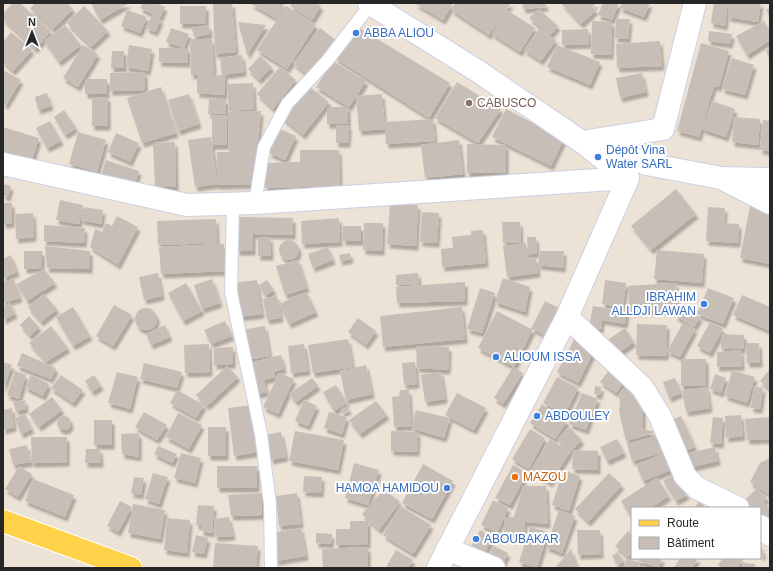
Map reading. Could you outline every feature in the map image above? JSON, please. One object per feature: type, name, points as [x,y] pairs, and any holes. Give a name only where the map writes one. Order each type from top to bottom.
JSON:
[{"type":"main road","points":[[3,521],[131,568]]},
{"type":"street","points":[[582,142],[663,129],[695,3]]},
{"type":"street","points":[[370,4],[482,75],[582,142],[628,178]]},
{"type":"street","points":[[582,142],[648,164],[721,178],[770,179]]},
{"type":"street","points":[[3,164],[187,204],[255,203],[628,178]]},
{"type":"street","points":[[494,568],[442,559],[567,317],[628,178]]},
{"type":"street","points":[[721,178],[770,203]]},
{"type":"street","points":[[567,317],[642,387],[660,416],[685,476],[697,488],[736,507]]},
{"type":"street","points":[[761,527],[770,535]]},
{"type":"lane","points":[[255,203],[264,147],[287,104],[322,66],[370,4]]},
{"type":"lane","points":[[233,203],[231,292],[261,434],[270,504],[270,568]]},
{"type":"building","points":[[13,3],[20,3],[51,31],[35,49],[3,19],[3,13]]},
{"type":"building","points":[[35,3],[67,3],[73,9],[53,29],[30,9]]},
{"type":"building","points":[[91,3],[129,3],[100,20]]},
{"type":"building","points":[[143,3],[157,3],[165,7],[160,18],[140,8]]},
{"type":"building","points":[[213,3],[232,3],[236,52],[215,54]]},
{"type":"building","points":[[250,3],[285,3],[277,19]]},
{"type":"building","points":[[293,3],[316,3],[321,6],[312,20],[290,6]]},
{"type":"building","points":[[414,3],[453,3],[443,20]]},
{"type":"building","points":[[455,3],[511,3],[489,35],[451,10]]},
{"type":"building","points":[[522,3],[545,3],[546,7],[523,9]]},
{"type":"building","points":[[561,3],[596,3],[592,7],[596,10],[581,24]]},
{"type":"building","points":[[603,3],[619,3],[612,20],[598,15]]},
{"type":"building","points":[[622,3],[650,3],[644,17],[620,8]]},
{"type":"building","points":[[714,3],[761,3],[758,22],[728,17],[729,8],[727,8],[725,26],[711,23]]},
{"type":"building","points":[[84,6],[108,31],[91,47],[67,23]]},
{"type":"building","points":[[180,6],[206,6],[206,23],[180,24]]},
{"type":"building","points":[[286,6],[316,25],[287,69],[257,50]]},
{"type":"building","points":[[770,8],[770,18],[766,10]]},
{"type":"building","points":[[539,9],[558,26],[550,35],[529,18]]},
{"type":"building","points":[[127,10],[147,17],[140,33],[121,26]]},
{"type":"building","points":[[507,10],[535,28],[520,52],[492,34]]},
{"type":"building","points":[[152,15],[161,20],[155,32],[146,28]]},
{"type":"building","points":[[616,19],[630,19],[628,39],[615,38]]},
{"type":"building","points":[[592,21],[612,22],[611,55],[591,54]]},
{"type":"building","points":[[764,21],[770,32],[770,40],[747,55],[736,36]]},
{"type":"building","points":[[238,22],[266,25],[247,55]]},
{"type":"building","points":[[65,25],[81,45],[59,62],[44,41]]},
{"type":"building","points":[[209,25],[210,34],[194,37],[192,28]]},
{"type":"building","points":[[356,26],[450,83],[429,118],[335,58]]},
{"type":"building","points":[[171,28],[189,34],[184,48],[166,42]]},
{"type":"building","points":[[320,28],[337,41],[309,76],[293,63]]},
{"type":"building","points":[[539,29],[556,40],[541,61],[524,50]]},
{"type":"building","points":[[588,29],[589,44],[562,45],[562,30]]},
{"type":"building","points":[[709,31],[732,34],[730,44],[708,41]]},
{"type":"building","points":[[11,32],[32,50],[13,71],[3,62],[3,42]]},
{"type":"building","points":[[190,39],[212,39],[214,74],[191,75]]},
{"type":"building","points":[[660,41],[662,66],[617,68],[616,44]]},
{"type":"building","points":[[701,43],[729,51],[719,87],[714,86],[699,137],[677,131]]},
{"type":"building","points":[[83,45],[98,54],[78,87],[63,78]]},
{"type":"building","points":[[129,45],[152,49],[148,71],[126,67]]},
{"type":"building","points":[[557,45],[600,62],[590,85],[547,67]]},
{"type":"building","points":[[159,48],[188,48],[188,63],[159,62]]},
{"type":"building","points":[[770,49],[770,60],[766,50]]},
{"type":"building","points":[[112,51],[124,51],[124,68],[111,68]]},
{"type":"building","points":[[242,55],[244,72],[222,75],[220,58]]},
{"type":"building","points":[[260,56],[272,67],[259,80],[248,69]]},
{"type":"building","points":[[732,58],[754,65],[745,95],[722,89]]},
{"type":"building","points":[[333,61],[366,81],[349,107],[316,87]]},
{"type":"building","points":[[280,67],[296,80],[273,109],[257,94]]},
{"type":"building","points":[[3,70],[21,80],[6,105],[3,103]]},
{"type":"building","points":[[145,72],[145,90],[110,91],[110,73]]},
{"type":"building","points":[[642,73],[646,92],[620,98],[616,78]]},
{"type":"building","points":[[225,75],[225,95],[197,93],[197,76]]},
{"type":"building","points":[[85,79],[107,79],[107,94],[85,94]]},
{"type":"building","points":[[457,82],[501,109],[478,143],[435,118]]},
{"type":"building","points":[[253,83],[254,109],[229,111],[227,84]]},
{"type":"building","points":[[309,86],[329,102],[303,135],[282,118]]},
{"type":"building","points":[[161,87],[176,133],[142,143],[127,98]]},
{"type":"building","points":[[47,93],[51,106],[38,110],[35,97]]},
{"type":"building","points":[[189,94],[199,124],[178,131],[168,100]]},
{"type":"building","points":[[382,94],[385,129],[359,131],[356,96]]},
{"type":"building","points":[[92,97],[108,97],[108,126],[92,126]]},
{"type":"building","points":[[209,99],[226,99],[226,114],[208,114]]},
{"type":"building","points":[[712,101],[735,109],[726,137],[702,129]]},
{"type":"building","points":[[327,107],[348,107],[348,124],[327,124]]},
{"type":"building","points":[[506,109],[564,139],[551,166],[492,137]]},
{"type":"building","points":[[64,110],[76,128],[65,135],[54,117]]},
{"type":"building","points":[[261,111],[254,184],[217,185],[217,152],[229,152],[228,112]]},
{"type":"building","points":[[212,115],[227,115],[227,145],[212,145]]},
{"type":"building","points":[[734,117],[760,119],[758,145],[732,142]]},
{"type":"building","points":[[433,119],[435,141],[386,144],[385,122]]},
{"type":"building","points":[[763,120],[770,121],[770,151],[760,150]]},
{"type":"building","points":[[50,121],[61,141],[47,148],[36,128]]},
{"type":"building","points":[[336,125],[349,125],[348,143],[336,143]]},
{"type":"building","points":[[3,127],[39,138],[32,160],[3,151]]},
{"type":"building","points":[[280,129],[296,136],[285,160],[269,153]]},
{"type":"building","points":[[78,132],[106,140],[97,172],[69,164]]},
{"type":"building","points":[[116,133],[139,143],[130,162],[108,152]]},
{"type":"building","points":[[211,137],[217,184],[195,187],[188,140]]},
{"type":"building","points":[[459,140],[463,174],[425,178],[421,145]]},
{"type":"building","points":[[175,142],[176,187],[155,187],[153,143]]},
{"type":"building","points":[[467,144],[506,145],[506,173],[467,173]]},
{"type":"building","points":[[300,150],[339,150],[340,186],[265,188],[265,163],[300,162]]},
{"type":"building","points":[[106,160],[139,171],[133,189],[100,179]]},
{"type":"building","points":[[3,184],[11,186],[8,197],[3,195]]},
{"type":"building","points":[[676,189],[696,214],[651,250],[631,226]]},
{"type":"building","points":[[60,200],[83,205],[79,224],[56,220]]},
{"type":"building","points":[[751,201],[770,209],[770,264],[740,258]]},
{"type":"building","points":[[3,203],[12,203],[12,223],[3,224]]},
{"type":"building","points":[[390,204],[418,205],[416,246],[387,244]]},
{"type":"building","points":[[84,207],[103,210],[101,224],[81,220]]},
{"type":"building","points":[[708,207],[725,208],[724,223],[739,224],[738,243],[706,241]]},
{"type":"building","points":[[422,212],[439,213],[437,243],[420,242]]},
{"type":"building","points":[[33,213],[34,237],[16,239],[15,214]]},
{"type":"building","points":[[117,216],[138,227],[118,265],[90,247],[95,229],[102,232],[106,223],[112,226]]},
{"type":"building","points":[[238,217],[293,218],[293,235],[253,234],[253,251],[237,251]]},
{"type":"building","points":[[339,218],[340,242],[302,244],[301,221]]},
{"type":"building","points":[[216,219],[217,243],[158,245],[157,221]]},
{"type":"building","points":[[502,222],[520,222],[521,243],[503,243]]},
{"type":"building","points":[[364,223],[383,223],[382,251],[363,250]]},
{"type":"building","points":[[44,225],[85,228],[84,243],[44,241]]},
{"type":"building","points":[[343,226],[361,226],[361,241],[343,241]]},
{"type":"building","points":[[483,230],[486,263],[442,267],[441,249],[453,248],[452,237],[471,235],[471,231]]},
{"type":"building","points":[[258,237],[270,237],[271,256],[258,256]]},
{"type":"building","points":[[527,237],[536,237],[537,253],[528,254]]},
{"type":"building","points":[[285,240],[293,240],[299,246],[299,254],[293,260],[285,260],[279,254],[279,246]]},
{"type":"building","points":[[526,243],[528,259],[536,258],[538,273],[507,277],[503,246]]},
{"type":"building","points":[[224,244],[225,271],[161,274],[159,247]]},
{"type":"building","points":[[45,246],[90,251],[90,269],[47,268]]},
{"type":"building","points":[[328,247],[333,260],[313,268],[308,254]]},
{"type":"building","points":[[657,250],[704,254],[702,283],[654,279]]},
{"type":"building","points":[[24,251],[42,251],[42,268],[24,269]]},
{"type":"building","points":[[540,251],[564,251],[563,268],[538,265]]},
{"type":"building","points":[[350,253],[351,259],[340,261],[339,255]]},
{"type":"building","points":[[11,255],[17,272],[3,278],[3,259]]},
{"type":"building","points":[[298,260],[307,288],[285,295],[276,266]]},
{"type":"building","points":[[44,269],[55,283],[27,301],[17,284]]},
{"type":"building","points":[[158,273],[162,296],[144,300],[139,277]]},
{"type":"building","points":[[418,273],[419,284],[396,285],[396,275]]},
{"type":"building","points":[[503,278],[530,287],[525,312],[495,302]]},
{"type":"building","points":[[14,279],[20,298],[3,303],[3,282]]},
{"type":"building","points":[[212,279],[220,303],[202,309],[194,285]]},
{"type":"building","points":[[257,280],[262,314],[238,317],[233,283]]},
{"type":"building","points":[[267,280],[274,290],[265,296],[259,285]]},
{"type":"building","points":[[605,280],[626,283],[623,307],[602,304]]},
{"type":"building","points":[[465,282],[465,301],[397,303],[396,287]]},
{"type":"building","points":[[186,283],[202,311],[183,321],[168,293]]},
{"type":"building","points":[[676,283],[677,309],[629,312],[628,286]]},
{"type":"building","points":[[480,288],[495,293],[482,333],[467,329]]},
{"type":"building","points":[[708,288],[734,298],[723,324],[697,314]]},
{"type":"building","points":[[306,292],[316,312],[289,324],[279,304]]},
{"type":"building","points":[[44,294],[57,309],[41,322],[28,307]]},
{"type":"building","points":[[742,295],[770,307],[770,331],[733,315]]},
{"type":"building","points":[[277,296],[281,318],[267,320],[263,299]]},
{"type":"building","points":[[545,301],[561,309],[548,337],[533,329],[514,367],[478,348],[497,311],[531,329]]},
{"type":"building","points":[[10,303],[15,314],[3,320],[3,307]]},
{"type":"building","points":[[114,305],[132,315],[113,346],[96,336]]},
{"type":"building","points":[[593,306],[627,311],[625,324],[602,320],[601,329],[589,327]]},
{"type":"building","points":[[680,306],[700,317],[694,327],[675,316]]},
{"type":"building","points":[[73,307],[90,336],[73,346],[56,317]]},
{"type":"building","points":[[462,307],[465,339],[383,347],[380,316]]},
{"type":"building","points":[[146,308],[150,309],[156,315],[156,323],[150,329],[146,330],[142,329],[136,323],[135,319],[136,315],[142,309]]},
{"type":"building","points":[[29,316],[39,327],[30,336],[20,325]]},
{"type":"building","points":[[358,318],[376,331],[366,345],[348,332]]},
{"type":"building","points":[[225,321],[232,336],[211,344],[204,330]]},
{"type":"building","points":[[710,322],[723,329],[710,353],[697,346]]},
{"type":"building","points":[[683,323],[695,329],[680,357],[667,351]]},
{"type":"building","points":[[637,324],[667,325],[666,356],[636,355]]},
{"type":"building","points":[[165,325],[170,337],[151,345],[146,334]]},
{"type":"building","points":[[51,326],[68,348],[46,362],[29,343]]},
{"type":"building","points":[[265,326],[270,356],[246,360],[241,330]]},
{"type":"building","points":[[625,328],[634,342],[615,355],[606,341]]},
{"type":"building","points":[[721,334],[744,335],[743,349],[721,349]]},
{"type":"building","points":[[575,338],[595,349],[578,383],[557,372]]},
{"type":"building","points":[[348,339],[353,367],[313,373],[308,345]]},
{"type":"building","points":[[746,343],[759,343],[760,363],[747,363]]},
{"type":"building","points":[[209,344],[210,372],[185,373],[184,345]]},
{"type":"building","points":[[304,344],[308,371],[291,373],[288,346]]},
{"type":"building","points":[[416,346],[449,347],[448,370],[417,368]]},
{"type":"building","points":[[233,347],[233,364],[214,365],[214,348]]},
{"type":"building","points":[[741,350],[742,366],[717,367],[717,352]]},
{"type":"building","points":[[22,353],[56,368],[51,379],[17,366]]},
{"type":"building","points":[[281,355],[284,369],[274,372],[275,377],[264,380],[267,392],[254,395],[246,364]]},
{"type":"building","points":[[681,359],[706,359],[706,386],[681,386]]},
{"type":"building","points":[[3,362],[12,365],[3,389]]},
{"type":"building","points":[[415,362],[417,384],[404,385],[402,363]]},
{"type":"building","points":[[144,363],[182,372],[177,388],[140,379]]},
{"type":"building","points":[[366,365],[372,394],[346,400],[340,371]]},
{"type":"building","points":[[227,366],[238,377],[207,406],[196,395]]},
{"type":"building","points":[[513,367],[523,373],[503,404],[494,398]]},
{"type":"building","points":[[770,369],[770,390],[760,381]]},
{"type":"building","points":[[609,370],[625,381],[616,393],[600,382]]},
{"type":"building","points":[[732,370],[755,377],[747,403],[725,396]]},
{"type":"building","points":[[15,371],[26,375],[19,399],[7,395]]},
{"type":"building","points":[[117,372],[138,377],[130,409],[108,403]]},
{"type":"building","points":[[441,372],[445,399],[425,402],[421,375]]},
{"type":"building","points":[[279,373],[294,379],[278,414],[263,407]]},
{"type":"building","points":[[715,374],[726,378],[721,393],[710,389]]},
{"type":"building","points":[[31,375],[49,384],[43,396],[25,387]]},
{"type":"building","points":[[61,375],[83,390],[73,403],[51,388]]},
{"type":"building","points":[[94,375],[101,386],[92,392],[85,381]]},
{"type":"building","points":[[557,377],[578,388],[565,414],[543,403]]},
{"type":"building","points":[[312,378],[318,386],[296,402],[289,394]]},
{"type":"building","points":[[675,378],[681,393],[669,398],[663,382]]},
{"type":"building","points":[[336,385],[347,403],[334,411],[323,392]]},
{"type":"building","points":[[595,386],[601,387],[600,395],[594,394]]},
{"type":"building","points":[[626,386],[649,409],[643,411],[643,429],[657,432],[626,441],[619,411],[620,401],[618,395]]},
{"type":"building","points":[[754,386],[763,388],[760,409],[751,408]]},
{"type":"building","points":[[707,387],[710,408],[686,412],[682,391]]},
{"type":"building","points":[[177,390],[204,405],[196,418],[170,403]]},
{"type":"building","points":[[400,390],[409,390],[411,426],[394,427],[392,397],[399,396]]},
{"type":"building","points":[[457,393],[486,408],[474,430],[445,415]]},
{"type":"building","points":[[582,393],[598,399],[586,430],[569,424]]},
{"type":"building","points":[[52,397],[62,410],[39,427],[29,414]]},
{"type":"building","points":[[25,400],[26,409],[16,411],[13,402]]},
{"type":"building","points":[[304,400],[317,406],[308,426],[295,421]]},
{"type":"building","points":[[376,401],[387,415],[360,434],[349,420]]},
{"type":"building","points":[[542,404],[567,421],[555,439],[530,423]]},
{"type":"building","points":[[253,405],[259,452],[234,456],[228,408]]},
{"type":"building","points":[[347,406],[349,410],[342,413],[340,410]]},
{"type":"building","points":[[12,408],[14,427],[3,430],[3,410]]},
{"type":"building","points":[[416,410],[450,418],[444,438],[411,428]]},
{"type":"building","points":[[144,412],[167,425],[157,440],[135,427]]},
{"type":"building","points":[[329,412],[347,417],[342,434],[324,428]]},
{"type":"building","points":[[178,413],[202,425],[189,449],[166,437]]},
{"type":"building","points":[[25,414],[32,429],[21,434],[15,418]]},
{"type":"building","points":[[741,415],[743,436],[726,438],[725,416]]},
{"type":"building","points":[[64,416],[69,418],[71,423],[69,428],[64,430],[59,428],[57,423],[59,418]]},
{"type":"building","points":[[681,416],[695,447],[681,453],[667,422]]},
{"type":"building","points":[[713,417],[723,418],[721,444],[710,443]]},
{"type":"building","points":[[770,417],[770,439],[747,440],[745,419]]},
{"type":"building","points":[[94,420],[112,420],[112,445],[94,445]]},
{"type":"building","points":[[208,427],[226,427],[226,456],[208,456]]},
{"type":"building","points":[[569,427],[582,440],[570,452],[557,440]]},
{"type":"building","points":[[530,429],[545,438],[529,469],[512,459]]},
{"type":"building","points":[[295,431],[344,440],[338,470],[289,461]]},
{"type":"building","points":[[391,431],[418,432],[417,452],[391,451]]},
{"type":"building","points":[[281,432],[286,457],[271,460],[266,435]]},
{"type":"building","points":[[139,433],[139,457],[122,454],[121,434]]},
{"type":"building","points":[[664,434],[676,468],[643,481],[636,465],[669,451],[632,461],[627,444]]},
{"type":"building","points":[[31,437],[67,437],[67,462],[32,463]]},
{"type":"building","points":[[550,439],[570,452],[550,483],[530,471]]},
{"type":"building","points":[[617,439],[624,453],[607,461],[600,447]]},
{"type":"building","points":[[27,445],[31,462],[13,465],[9,449]]},
{"type":"building","points":[[158,446],[177,454],[172,463],[154,454]]},
{"type":"building","points":[[715,447],[718,461],[688,468],[685,454]]},
{"type":"building","points":[[86,449],[100,449],[101,463],[85,463]]},
{"type":"building","points":[[573,450],[598,451],[598,470],[572,469]]},
{"type":"building","points":[[181,453],[201,458],[195,483],[174,478]]},
{"type":"building","points":[[770,458],[770,493],[768,494],[750,482],[760,463]]},
{"type":"building","points":[[354,463],[379,470],[368,505],[345,498]]},
{"type":"building","points":[[423,464],[453,481],[432,519],[402,503]]},
{"type":"building","points":[[513,465],[527,473],[510,505],[495,498]]},
{"type":"building","points":[[19,466],[32,474],[18,497],[5,489]]},
{"type":"building","points":[[217,466],[257,466],[257,488],[217,488]]},
{"type":"building","points":[[563,470],[580,476],[569,511],[552,505]]},
{"type":"building","points":[[153,473],[168,477],[159,504],[145,499]]},
{"type":"building","points":[[609,473],[622,485],[588,522],[575,509]]},
{"type":"building","points":[[674,474],[687,495],[676,501],[663,481]]},
{"type":"building","points":[[304,476],[322,477],[321,493],[303,492]]},
{"type":"building","points":[[134,477],[144,478],[141,495],[131,493]]},
{"type":"building","points":[[657,478],[669,496],[652,507],[631,507],[631,516],[621,501]]},
{"type":"building","points":[[33,479],[74,495],[65,517],[25,501]]},
{"type":"building","points":[[523,486],[546,486],[548,524],[525,522],[524,534],[504,533],[504,517],[514,517]]},
{"type":"building","points":[[757,488],[767,498],[763,502],[770,508],[768,511],[770,513],[770,518],[765,523],[761,520],[761,507],[748,507],[743,502]]},
{"type":"building","points":[[384,489],[400,502],[379,530],[362,514]]},
{"type":"building","points":[[262,493],[262,515],[231,516],[228,495]]},
{"type":"building","points":[[297,493],[301,524],[279,526],[276,496]]},
{"type":"building","points":[[493,500],[508,508],[497,533],[481,525]]},
{"type":"building","points":[[120,501],[132,507],[118,532],[107,526]]},
{"type":"building","points":[[698,502],[704,505],[703,507],[696,507]]},
{"type":"building","points":[[133,504],[165,510],[160,539],[128,533]]},
{"type":"building","points":[[198,505],[214,506],[212,533],[201,531],[202,525],[196,525]]},
{"type":"building","points":[[400,506],[431,525],[413,554],[383,535]]},
{"type":"building","points":[[559,510],[575,516],[562,553],[546,547]]},
{"type":"building","points":[[229,517],[233,536],[215,537],[214,519]]},
{"type":"building","points":[[167,518],[190,520],[187,553],[164,550]]},
{"type":"building","points":[[350,521],[368,521],[368,544],[336,545],[336,529],[350,529]]},
{"type":"building","points":[[530,527],[548,532],[537,568],[519,562]]},
{"type":"building","points":[[301,528],[306,556],[276,561],[271,533]]},
{"type":"building","points":[[480,530],[493,537],[480,562],[466,555]]},
{"type":"building","points":[[577,530],[600,530],[601,554],[578,555]]},
{"type":"building","points":[[628,531],[631,534],[631,553],[628,557],[615,546]]},
{"type":"building","points":[[316,533],[332,534],[331,544],[316,543]]},
{"type":"building","points":[[196,535],[208,538],[204,554],[192,552]]},
{"type":"building","points":[[215,543],[258,546],[256,568],[213,568]]},
{"type":"building","points":[[494,546],[508,553],[502,565],[488,558]]},
{"type":"building","points":[[761,546],[764,555],[761,556]]},
{"type":"building","points":[[368,547],[368,568],[323,568],[322,549]]},
{"type":"building","points":[[571,549],[578,568],[555,568]]},
{"type":"building","points":[[396,550],[413,560],[408,568],[386,567]]},
{"type":"building","points":[[618,552],[624,561],[618,565],[612,556]]},
{"type":"building","points":[[626,559],[640,562],[639,568],[624,568]]},
{"type":"building","points":[[636,559],[662,559],[659,568]]},
{"type":"building","points":[[679,559],[697,559],[692,568],[674,568]]},
{"type":"building","points":[[722,559],[743,560],[737,568],[722,568],[718,565]]},
{"type":"building","points":[[742,563],[755,564],[755,568],[742,568]]},
{"type":"place","name":"ABBA ALIOU","points":[[356,33]]},
{"type":"place","name":"CABUSCO","points":[[469,103]]},
{"type":"place","name":"Dépôt Vina Water SARL","points":[[598,157]]},
{"type":"place","name":"IBRAHIM ALLDJI LAWAN","points":[[704,304]]},
{"type":"place","name":"ALIOUM ISSA","points":[[496,357]]},
{"type":"place","name":"ABDOULEY","points":[[537,416]]},
{"type":"place","name":"MAZOU","points":[[515,477]]},
{"type":"place","name":"HAMOA HAMIDOU","points":[[447,488]]},
{"type":"place","name":"ABOUBAKAR","points":[[476,539]]}]
